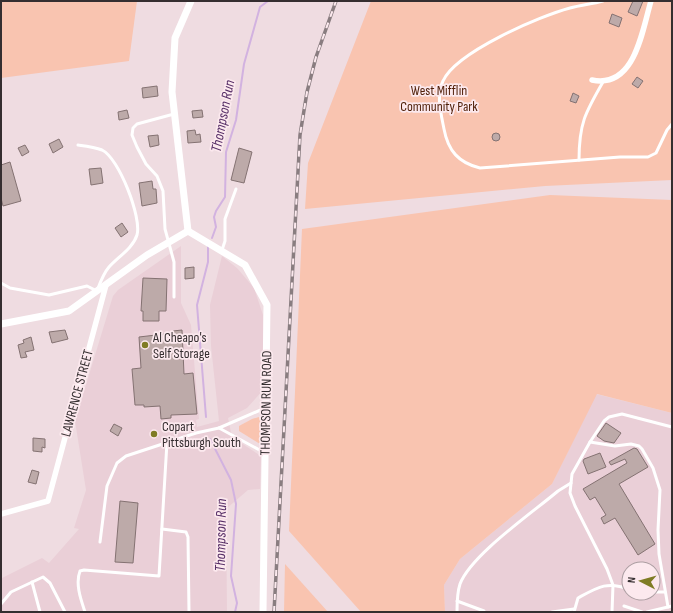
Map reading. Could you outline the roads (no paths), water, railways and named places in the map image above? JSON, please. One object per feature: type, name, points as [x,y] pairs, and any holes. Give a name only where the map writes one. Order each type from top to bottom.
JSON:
[{"type":"street","points":[[1,324],[69,311],[147,255],[188,231],[172,92],[175,38],[191,1]]},
{"type":"street","points":[[592,80],[603,82],[619,76],[628,68],[634,57],[651,1]]},
{"type":"street","name":"THOMPSON RUN ROAD","points":[[188,231],[245,265],[267,305],[264,612]]},
{"type":"street","name":"LAWRENCE STREET","points":[[1,514],[48,501],[106,285]]},
{"type":"lane","points":[[603,1],[571,7],[546,16],[477,48],[455,65],[443,80],[440,93],[446,140],[456,156],[468,165],[480,168],[533,165],[579,160],[648,157],[656,153],[667,130],[672,124]]},
{"type":"lane","points":[[579,160],[579,136],[582,123],[603,82]]},
{"type":"lane","points":[[174,114],[150,119],[137,124],[133,128],[132,135],[146,164],[157,176],[164,191],[165,228],[174,262],[174,297]]},
{"type":"lane","points":[[1,283],[10,288],[49,295],[87,286],[97,291],[108,268],[134,242],[137,234],[137,224],[129,194],[112,160],[103,150],[78,145]]},
{"type":"lane","points":[[222,250],[225,241],[224,223],[236,189]]},
{"type":"lane","points":[[100,542],[107,486],[116,463],[126,456],[196,433],[219,428],[266,408]]},
{"type":"lane","points":[[612,612],[613,585],[575,506],[570,493],[570,483],[575,468],[590,442],[604,421],[615,414],[636,417],[672,427]]},
{"type":"lane","points":[[219,428],[265,453]]},
{"type":"lane","points":[[85,612],[79,591],[78,576],[80,571],[84,570],[159,576],[167,442]]},
{"type":"lane","points":[[590,442],[616,446],[635,444],[642,449],[653,468],[660,490],[658,538],[668,607]]},
{"type":"lane","points":[[457,612],[459,586],[465,573],[477,559],[558,491],[570,483]]},
{"type":"lane","points":[[162,530],[182,531],[186,532],[188,536],[190,612]]},
{"type":"lane","points":[[1,604],[11,592],[43,577],[47,578],[65,612]]},
{"type":"lane","points":[[32,582],[40,612]]},
{"type":"lane","points":[[552,612],[574,610],[578,598],[597,588],[613,585],[621,586]]},
{"type":"lane","points":[[457,601],[484,611]]},
{"type":"lane","points":[[624,606],[642,612]]},
{"type":"lane","points":[[647,612],[672,606]]},
{"type":"waterway","name":"Thompson Run","points":[[212,238],[216,227],[214,217],[225,197],[226,152],[236,120],[244,64],[260,7],[268,1]]},
{"type":"waterway","name":"Thompson Run","points":[[206,417],[197,305],[208,262],[208,246]]},
{"type":"waterway","name":"Thompson Run","points":[[210,439],[231,480],[236,504],[231,576],[237,603],[235,612]]},
{"type":"railway","points":[[274,612],[300,135],[307,92],[316,57],[336,1]]},
{"type":"place","name":"Al Cheapo's Self Storage","points":[[145,345]]},
{"type":"place","name":"Copart Pittsburgh South","points":[[154,434]]},
{"type":"park label","name":"West Mifflin Community Park","points":[[439,98]]}]
